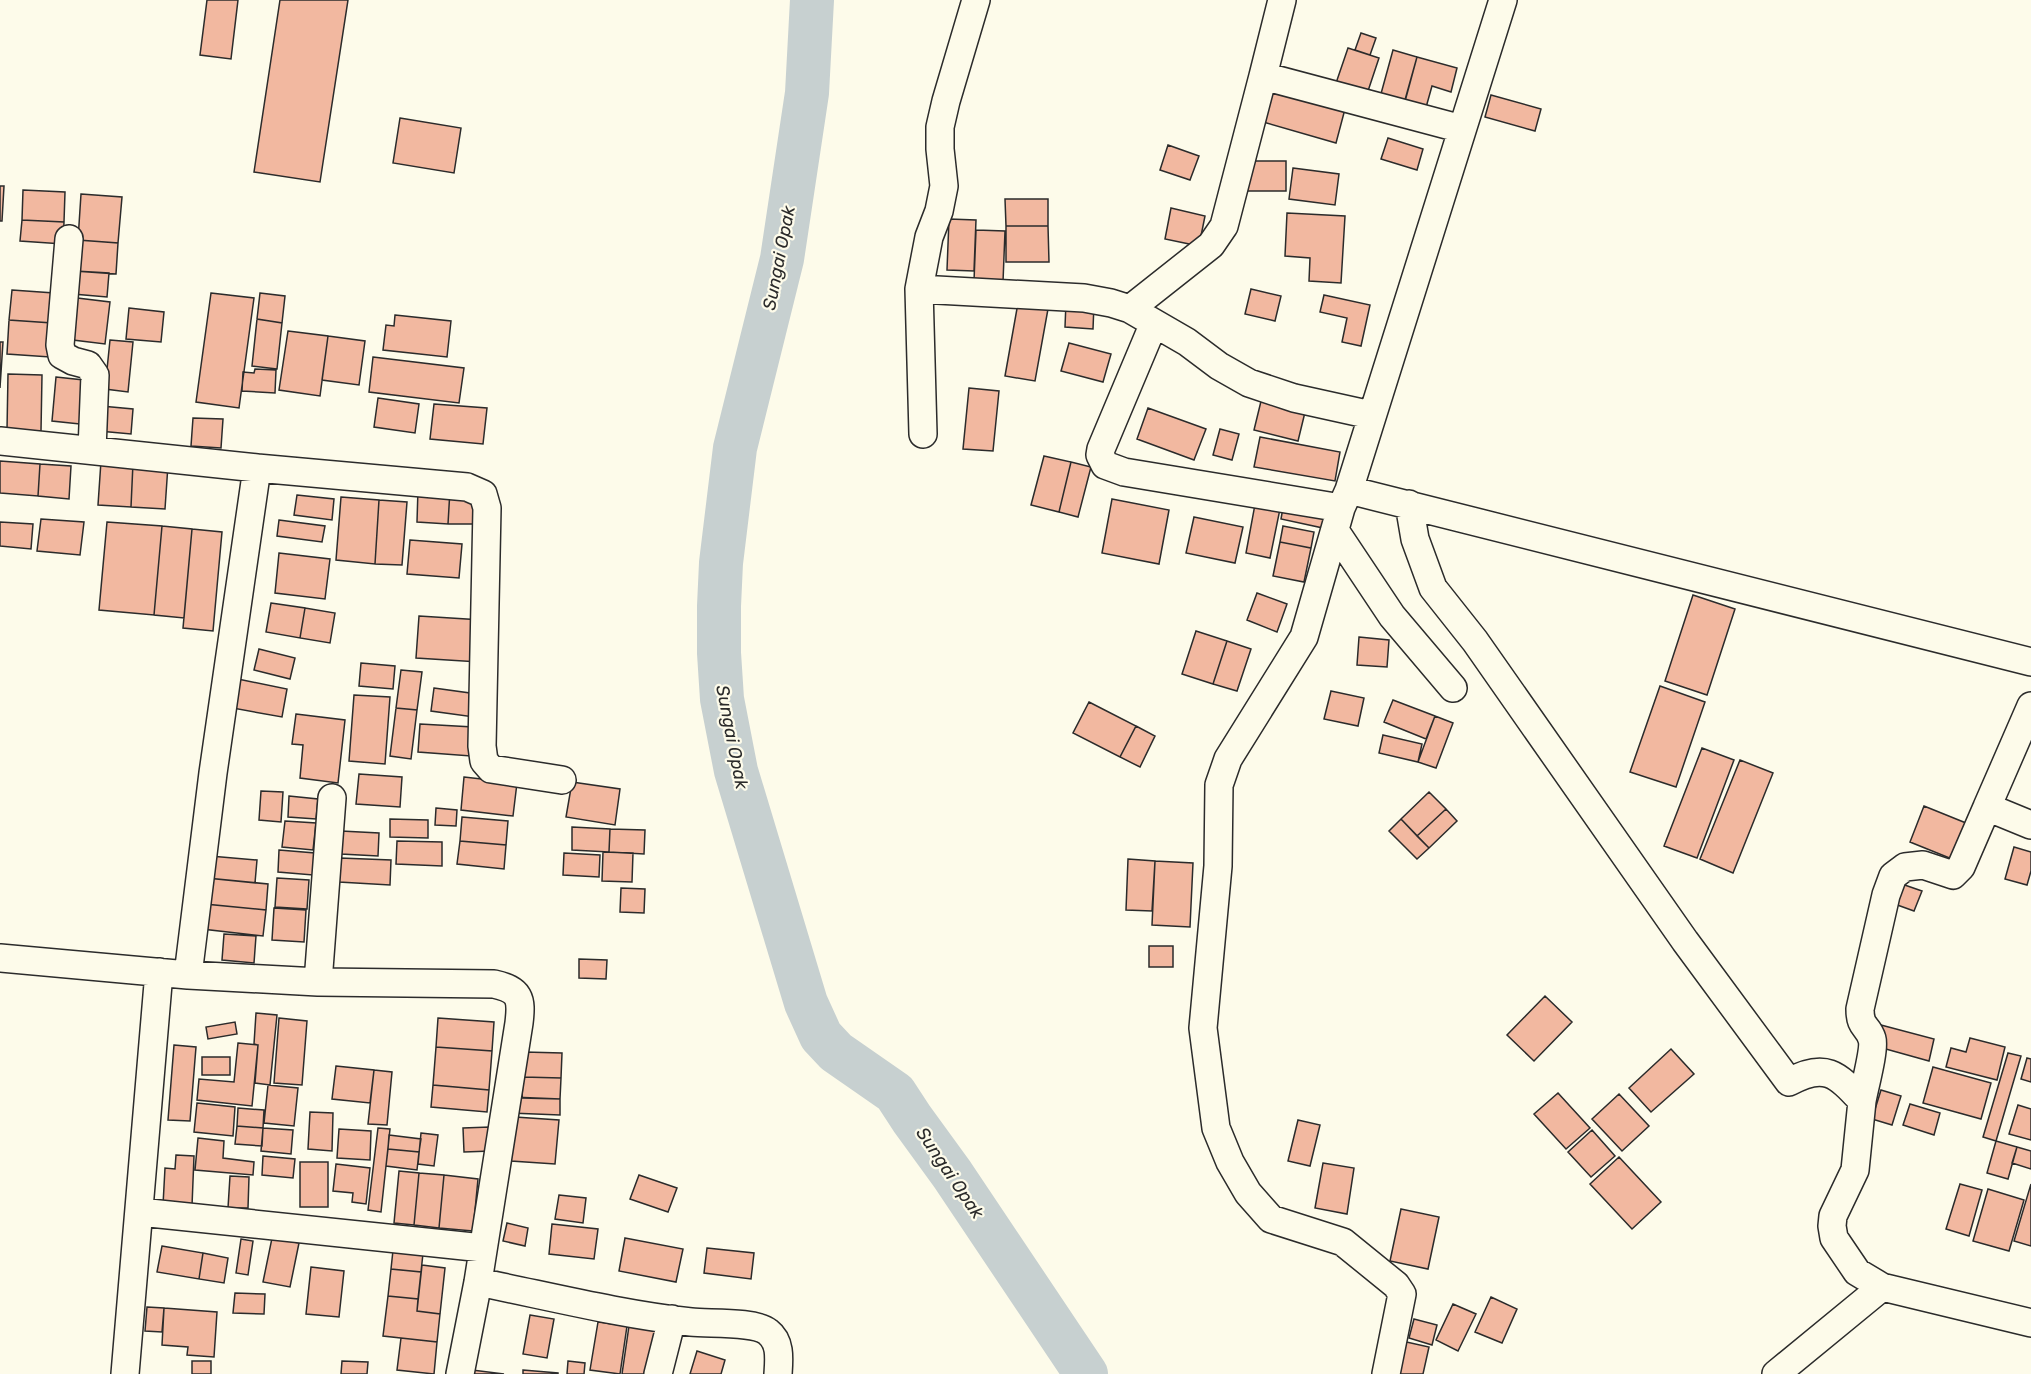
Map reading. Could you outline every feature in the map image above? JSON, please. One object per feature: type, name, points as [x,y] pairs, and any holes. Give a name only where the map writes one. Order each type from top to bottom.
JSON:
[{"type":"street","points":[[923,434],[929,237],[939,211],[944,186],[940,149],[942,118],[976,0]]},
{"type":"street","points":[[1130,309],[1211,245],[1224,226],[1282,0]]},
{"type":"street","points":[[1386,1374],[1402,1294],[1396,1284],[1343,1242],[1271,1219],[1248,1192],[1230,1162],[1216,1128],[1203,1028],[1218,866],[1219,785],[1228,759],[1304,638],[1371,415],[1503,0]]},
{"type":"street","points":[[1263,76],[1462,129]]},
{"type":"street","points":[[69,239],[60,345],[62,355],[88,366],[95,375],[92,450]]},
{"type":"street","points":[[927,289],[1084,298],[1111,303],[1130,309],[1187,342],[1219,366],[1248,382],[1294,398],[1371,415]]},
{"type":"street","points":[[1154,323],[1101,449],[1100,455],[1105,465],[1124,472],[1342,510],[1409,504],[2031,662]]},
{"type":"street","points":[[0,441],[467,487],[483,494],[487,508],[482,746],[484,761],[490,769],[562,780]]},
{"type":"street","points":[[188,975],[213,773],[257,468]]},
{"type":"street","points":[[1409,504],[1415,539],[1433,588],[1476,641],[1685,941],[1789,1082],[1805,1073],[1819,1072],[1842,1080],[1862,1101]]},
{"type":"street","points":[[1342,510],[1392,616],[1453,688]]},
{"type":"street","points":[[2030,1318],[1882,1287],[1857,1272],[1837,1243],[1832,1226],[1833,1215],[1855,1170],[1862,1101],[1873,1042],[1869,1032],[1860,1022],[1860,1009],[1886,895],[1893,876],[1905,867],[1923,866],[1953,875],[1961,867],[2031,706]]},
{"type":"street","points":[[318,982],[332,798]]},
{"type":"street","points":[[1987,807],[2031,825]]},
{"type":"street","points":[[0,958],[188,975],[318,982],[494,984],[510,988],[518,997],[519,1023],[478,1282],[460,1374]]},
{"type":"street","points":[[125,1374],[159,972]]},
{"type":"street","points":[[140,1212],[483,1248]]},
{"type":"street","points":[[478,1282],[672,1319],[756,1326],[766,1330],[776,1339],[779,1353],[778,1374]]},
{"type":"street","points":[[1776,1374],[1882,1287]]},
{"type":"street","points":[[658,1374],[672,1319]]},
{"type":"building","points":[[207,0],[238,0],[231,59],[200,55]]},
{"type":"building","points":[[280,0],[348,0],[320,182],[254,172]]},
{"type":"building","points":[[1361,33],[1376,38],[1370,55],[1355,50]]},
{"type":"building","points":[[1348,48],[1379,58],[1366,97],[1335,86]]},
{"type":"building","points":[[1393,50],[1417,57],[1403,107],[1379,101]]},
{"type":"building","points":[[1417,57],[1457,68],[1451,92],[1432,86],[1425,111],[1404,105]]},
{"type":"building","points":[[1273,88],[1345,109],[1336,143],[1263,122]]},
{"type":"building","points":[[1491,95],[1541,109],[1535,131],[1485,117]]},
{"type":"building","points":[[400,118],[461,128],[454,173],[393,163]]},
{"type":"building","points":[[1388,138],[1423,149],[1417,170],[1381,159]]},
{"type":"building","points":[[1168,145],[1199,156],[1190,180],[1160,170]]},
{"type":"building","points":[[1245,161],[1286,161],[1286,191],[1245,191]]},
{"type":"building","points":[[1293,168],[1339,174],[1335,205],[1289,199]]},
{"type":"building","points":[[0,186],[4,186],[2,221],[0,221]]},
{"type":"building","points":[[23,190],[65,192],[64,222],[22,220]]},
{"type":"building","points":[[81,194],[122,197],[118,243],[78,240]]},
{"type":"building","points":[[1005,199],[1048,199],[1048,226],[1006,226]]},
{"type":"building","points":[[1171,208],[1205,216],[1199,246],[1165,239]]},
{"type":"building","points":[[1287,213],[1345,216],[1341,283],[1309,281],[1310,258],[1285,256]]},
{"type":"building","points":[[949,219],[976,220],[974,271],[947,270]]},
{"type":"building","points":[[22,220],[64,222],[63,244],[20,241]]},
{"type":"building","points":[[1006,226],[1048,226],[1049,262],[1006,262]]},
{"type":"building","points":[[976,230],[1005,231],[1003,282],[974,281]]},
{"type":"building","points":[[78,240],[118,243],[116,274],[75,271]]},
{"type":"building","points":[[75,271],[109,273],[107,297],[73,294]]},
{"type":"building","points":[[1251,289],[1281,296],[1275,321],[1245,314]]},
{"type":"building","points":[[12,290],[54,293],[52,323],[9,320]]},
{"type":"building","points":[[211,293],[254,298],[239,408],[196,402]]},
{"type":"building","points":[[260,293],[285,296],[282,323],[257,319]]},
{"type":"building","points":[[1324,295],[1370,305],[1361,346],[1342,342],[1347,318],[1320,312]]},
{"type":"building","points":[[69,297],[110,302],[105,344],[65,339]]},
{"type":"building","points":[[1066,302],[1094,304],[1093,329],[1065,327]]},
{"type":"building","points":[[1018,303],[1048,309],[1035,381],[1005,376]]},
{"type":"building","points":[[129,308],[164,312],[161,342],[126,339]]},
{"type":"building","points":[[395,315],[451,321],[447,357],[383,350],[386,325],[394,326]]},
{"type":"building","points":[[257,319],[282,323],[277,369],[252,366]]},
{"type":"building","points":[[9,320],[52,323],[50,357],[7,354]]},
{"type":"building","points":[[288,331],[328,336],[320,396],[279,390]]},
{"type":"building","points":[[328,336],[365,341],[359,385],[322,380]]},
{"type":"building","points":[[110,340],[133,342],[128,392],[105,389]]},
{"type":"building","points":[[0,342],[3,342],[0,388]]},
{"type":"building","points":[[1069,343],[1111,354],[1103,382],[1061,371]]},
{"type":"building","points":[[373,357],[464,368],[459,403],[369,392]]},
{"type":"building","points":[[255,369],[276,370],[275,393],[242,391],[243,372],[254,373]]},
{"type":"building","points":[[8,374],[42,375],[41,431],[7,430]]},
{"type":"building","points":[[56,377],[93,381],[89,425],[52,421]]},
{"type":"building","points":[[969,388],[999,391],[993,451],[963,449]]},
{"type":"building","points":[[1263,393],[1307,404],[1298,441],[1254,430]]},
{"type":"building","points":[[378,398],[419,404],[415,433],[374,427]]},
{"type":"building","points":[[434,404],[487,408],[483,444],[430,439]]},
{"type":"building","points":[[101,406],[133,409],[131,434],[99,431]]},
{"type":"building","points":[[1148,408],[1206,429],[1194,460],[1137,439]]},
{"type":"building","points":[[193,418],[223,419],[221,448],[191,446]]},
{"type":"building","points":[[1220,429],[1239,434],[1232,460],[1213,455]]},
{"type":"building","points":[[1260,437],[1340,452],[1335,481],[1254,467]]},
{"type":"building","points":[[1044,456],[1071,462],[1059,512],[1031,505]]},
{"type":"building","points":[[0,461],[40,464],[38,496],[0,493]]},
{"type":"building","points":[[101,461],[133,463],[131,507],[98,505]]},
{"type":"building","points":[[1071,462],[1091,467],[1078,517],[1059,512]]},
{"type":"building","points":[[133,463],[168,465],[165,509],[131,507]]},
{"type":"building","points":[[40,464],[71,466],[69,499],[38,496]]},
{"type":"building","points":[[418,489],[450,490],[448,524],[417,522]]},
{"type":"building","points":[[450,490],[474,491],[473,524],[448,524]]},
{"type":"building","points":[[297,495],[334,499],[332,520],[294,515]]},
{"type":"building","points":[[341,497],[379,500],[375,564],[336,560]]},
{"type":"building","points":[[1112,499],[1169,510],[1159,564],[1102,553]]},
{"type":"building","points":[[1256,499],[1281,504],[1270,558],[1246,553]]},
{"type":"building","points":[[379,500],[407,502],[402,565],[375,564]]},
{"type":"building","points":[[1284,502],[1326,511],[1323,528],[1281,519]]},
{"type":"building","points":[[1194,517],[1243,527],[1235,563],[1186,553]]},
{"type":"building","points":[[41,519],[84,522],[80,555],[37,551]]},
{"type":"building","points":[[279,520],[325,526],[322,542],[277,536]]},
{"type":"building","points":[[0,522],[33,524],[31,549],[0,546]]},
{"type":"building","points":[[107,522],[162,526],[154,615],[99,610]]},
{"type":"building","points":[[162,526],[192,529],[184,618],[154,615]]},
{"type":"building","points":[[1283,526],[1314,532],[1311,548],[1280,542]]},
{"type":"building","points":[[192,529],[222,532],[213,631],[183,628]]},
{"type":"building","points":[[410,540],[462,544],[459,578],[407,574]]},
{"type":"building","points":[[1280,542],[1311,548],[1304,582],[1273,576]]},
{"type":"building","points":[[279,553],[330,559],[325,599],[275,593]]},
{"type":"building","points":[[1257,593],[1287,604],[1277,632],[1247,620]]},
{"type":"building","points":[[1693,595],[1735,609],[1707,695],[1665,681]]},
{"type":"building","points":[[271,603],[305,608],[300,638],[266,632]]},
{"type":"building","points":[[305,608],[335,613],[330,643],[300,638]]},
{"type":"building","points":[[419,616],[482,620],[479,662],[416,658]]},
{"type":"building","points":[[1196,631],[1227,641],[1213,684],[1182,674]]},
{"type":"building","points":[[1359,637],[1389,640],[1387,667],[1357,665]]},
{"type":"building","points":[[1227,641],[1251,649],[1237,691],[1213,684]]},
{"type":"building","points":[[259,649],[295,658],[290,679],[254,670]]},
{"type":"building","points":[[361,663],[395,666],[393,689],[359,686]]},
{"type":"building","points":[[401,670],[422,672],[417,710],[396,708]]},
{"type":"building","points":[[233,678],[287,689],[282,717],[227,707]]},
{"type":"building","points":[[1660,686],[1705,702],[1676,787],[1630,772]]},
{"type":"building","points":[[434,688],[477,694],[474,717],[431,711]]},
{"type":"building","points":[[1331,691],[1364,698],[1358,726],[1324,719]]},
{"type":"building","points":[[354,695],[390,697],[385,764],[349,761]]},
{"type":"building","points":[[1393,700],[1435,716],[1426,739],[1384,722]]},
{"type":"building","points":[[1089,702],[1136,726],[1120,757],[1073,733]]},
{"type":"building","points":[[396,708],[417,710],[411,759],[390,756]]},
{"type":"building","points":[[296,714],[345,720],[338,783],[300,778],[303,745],[292,744]]},
{"type":"building","points":[[1435,716],[1453,723],[1436,768],[1418,762]]},
{"type":"building","points":[[420,724],[473,727],[471,756],[418,752]]},
{"type":"building","points":[[1136,726],[1155,736],[1140,767],[1120,757]]},
{"type":"building","points":[[1383,735],[1422,744],[1418,762],[1379,753]]},
{"type":"building","points":[[1702,748],[1734,760],[1697,858],[1664,846]]},
{"type":"building","points":[[1740,760],[1773,773],[1733,873],[1700,859]]},
{"type":"building","points":[[359,774],[402,777],[400,807],[356,804]]},
{"type":"building","points":[[464,777],[517,783],[513,816],[461,810]]},
{"type":"building","points":[[572,782],[620,789],[615,825],[566,817]]},
{"type":"building","points":[[261,791],[283,792],[281,822],[259,820]]},
{"type":"building","points":[[1429,792],[1446,809],[1417,836],[1401,819]]},
{"type":"building","points":[[289,796],[318,799],[316,819],[288,817]]},
{"type":"building","points":[[1924,806],[1966,823],[1952,859],[1910,842]]},
{"type":"building","points":[[436,808],[457,810],[456,826],[435,825]]},
{"type":"building","points":[[1446,809],[1457,821],[1429,848],[1417,836]]},
{"type":"building","points":[[462,817],[508,821],[506,845],[460,841]]},
{"type":"building","points":[[390,819],[428,820],[428,838],[390,837]]},
{"type":"building","points":[[1401,819],[1429,848],[1417,859],[1389,831]]},
{"type":"building","points":[[285,821],[316,823],[313,850],[282,847]]},
{"type":"building","points":[[572,827],[610,829],[609,852],[572,850]]},
{"type":"building","points":[[610,829],[645,830],[644,854],[609,852]]},
{"type":"building","points":[[341,831],[379,833],[378,856],[341,854]]},
{"type":"building","points":[[397,841],[442,842],[442,866],[396,864]]},
{"type":"building","points":[[460,841],[506,845],[504,869],[457,864]]},
{"type":"building","points":[[2014,847],[2031,852],[2031,871],[2027,885],[2005,879]]},
{"type":"building","points":[[279,850],[315,853],[313,875],[278,872]]},
{"type":"building","points":[[603,852],[633,853],[632,882],[602,881]]},
{"type":"building","points":[[564,853],[600,855],[599,877],[563,875]]},
{"type":"building","points":[[210,856],[257,860],[255,883],[207,878]]},
{"type":"building","points":[[340,858],[391,860],[390,885],[339,882]]},
{"type":"building","points":[[1128,859],[1155,861],[1152,911],[1126,910]]},
{"type":"building","points":[[1155,861],[1193,863],[1190,927],[1152,925]]},
{"type":"building","points":[[207,878],[268,884],[266,910],[205,904]]},
{"type":"building","points":[[277,878],[309,880],[307,909],[275,907]]},
{"type":"building","points":[[1896,882],[1922,891],[1914,911],[1889,902]]},
{"type":"building","points":[[621,888],[645,889],[644,913],[620,912]]},
{"type":"building","points":[[205,904],[266,910],[263,936],[202,929]]},
{"type":"building","points":[[274,908],[306,910],[304,942],[272,940]]},
{"type":"building","points":[[224,934],[256,936],[254,963],[222,960]]},
{"type":"building","points":[[1149,946],[1173,946],[1173,967],[1149,967]]},
{"type":"building","points":[[579,959],[607,960],[606,979],[579,978]]},
{"type":"building","points":[[1545,996],[1572,1022],[1534,1061],[1507,1035]]},
{"type":"building","points":[[256,1013],[277,1015],[270,1085],[255,1083],[258,1045],[254,1044]]},
{"type":"building","points":[[279,1018],[307,1021],[302,1085],[274,1083]]},
{"type":"building","points":[[438,1018],[494,1022],[492,1051],[436,1047]]},
{"type":"building","points":[[235,1022],[237,1034],[208,1039],[206,1027]]},
{"type":"building","points":[[1881,1025],[1934,1039],[1929,1061],[1875,1046]]},
{"type":"building","points":[[1970,1038],[2005,1047],[1997,1080],[1946,1067],[1951,1048],[1966,1052]]},
{"type":"building","points":[[238,1043],[258,1045],[252,1106],[197,1100],[199,1079],[234,1082]]},
{"type":"building","points":[[174,1045],[196,1047],[190,1121],[168,1120]]},
{"type":"building","points":[[436,1047],[492,1051],[489,1090],[433,1085]]},
{"type":"building","points":[[1671,1049],[1694,1074],[1651,1112],[1629,1088]]},
{"type":"building","points":[[524,1052],[562,1053],[561,1078],[523,1077]]},
{"type":"building","points":[[2008,1053],[2021,1056],[1996,1141],[1983,1137]]},
{"type":"building","points":[[202,1057],[230,1057],[230,1075],[202,1075]]},
{"type":"building","points":[[2027,1058],[2031,1059],[2031,1082],[2021,1079]]},
{"type":"building","points":[[336,1066],[374,1070],[370,1103],[332,1099]]},
{"type":"building","points":[[1933,1067],[1991,1083],[1981,1119],[1923,1103]]},
{"type":"building","points":[[374,1070],[392,1072],[387,1125],[368,1124]]},
{"type":"building","points":[[523,1077],[561,1078],[560,1099],[522,1098]]},
{"type":"building","points":[[268,1085],[298,1088],[294,1126],[264,1123]]},
{"type":"building","points":[[433,1085],[489,1090],[487,1112],[431,1107]]},
{"type":"building","points":[[1881,1090],[1901,1096],[1892,1125],[1872,1119]]},
{"type":"building","points":[[1558,1093],[1590,1128],[1566,1149],[1534,1114]]},
{"type":"building","points":[[1619,1094],[1649,1126],[1622,1151],[1592,1119]]},
{"type":"building","points":[[511,1097],[560,1099],[560,1115],[510,1113]]},
{"type":"building","points":[[197,1103],[235,1107],[233,1136],[194,1132]]},
{"type":"building","points":[[1910,1104],[1940,1113],[1934,1135],[1903,1125]]},
{"type":"building","points":[[2018,1105],[2031,1109],[2031,1140],[2009,1134]]},
{"type":"building","points":[[238,1108],[264,1110],[263,1128],[237,1126]]},
{"type":"building","points":[[310,1112],[333,1113],[332,1151],[308,1149]]},
{"type":"building","points":[[515,1117],[559,1120],[555,1164],[511,1161]]},
{"type":"building","points":[[1298,1120],[1320,1125],[1310,1166],[1288,1161]]},
{"type":"building","points":[[237,1126],[263,1128],[262,1146],[235,1144]]},
{"type":"building","points":[[490,1127],[491,1151],[464,1152],[463,1128]]},
{"type":"building","points":[[263,1128],[293,1130],[291,1154],[261,1151]]},
{"type":"building","points":[[378,1128],[390,1129],[381,1212],[368,1210]]},
{"type":"building","points":[[339,1129],[371,1131],[370,1160],[337,1158]]},
{"type":"building","points":[[1592,1130],[1615,1156],[1591,1177],[1568,1152]]},
{"type":"building","points":[[421,1133],[438,1135],[434,1166],[418,1164]]},
{"type":"building","points":[[389,1135],[421,1139],[419,1152],[388,1149]]},
{"type":"building","points":[[198,1138],[224,1141],[223,1158],[254,1162],[253,1175],[195,1170]]},
{"type":"building","points":[[1996,1141],[2017,1147],[2008,1179],[1987,1173]]},
{"type":"building","points":[[2017,1147],[2031,1151],[2031,1169],[2012,1163]]},
{"type":"building","points":[[388,1149],[419,1152],[417,1170],[386,1166]]},
{"type":"building","points":[[176,1155],[194,1156],[192,1206],[163,1205],[165,1168],[175,1169]]},
{"type":"building","points":[[263,1156],[295,1159],[293,1178],[262,1175]]},
{"type":"building","points":[[1619,1157],[1661,1202],[1632,1229],[1590,1184]]},
{"type":"building","points":[[300,1162],[328,1162],[328,1207],[300,1207]]},
{"type":"building","points":[[1323,1163],[1354,1168],[1347,1214],[1315,1208]]},
{"type":"building","points":[[336,1164],[370,1168],[366,1204],[352,1202],[353,1193],[333,1191]]},
{"type":"building","points":[[399,1171],[419,1173],[414,1225],[394,1223]]},
{"type":"building","points":[[419,1173],[444,1175],[439,1228],[414,1225]]},
{"type":"building","points":[[444,1175],[478,1179],[473,1231],[439,1228]]},
{"type":"building","points":[[639,1175],[677,1188],[668,1212],[630,1199]]},
{"type":"building","points":[[230,1176],[249,1177],[248,1208],[228,1208]]},
{"type":"building","points":[[1960,1184],[1982,1190],[1969,1236],[1946,1229]]},
{"type":"building","points":[[2031,1184],[2031,1246],[2014,1241]]},
{"type":"building","points":[[1988,1189],[2024,1200],[2009,1251],[1973,1241]]},
{"type":"building","points":[[559,1195],[586,1198],[583,1223],[555,1219]]},
{"type":"building","points":[[1401,1209],[1439,1217],[1428,1269],[1390,1261]]},
{"type":"building","points":[[507,1223],[528,1228],[525,1246],[503,1241]]},
{"type":"building","points":[[552,1224],[598,1229],[594,1259],[549,1254]]},
{"type":"building","points":[[272,1238],[299,1243],[290,1287],[263,1282]]},
{"type":"building","points":[[625,1238],[683,1249],[676,1282],[619,1271]]},
{"type":"building","points":[[241,1239],[253,1241],[248,1275],[236,1273]]},
{"type":"building","points":[[394,1241],[424,1244],[421,1272],[391,1269]]},
{"type":"building","points":[[162,1246],[203,1253],[199,1279],[157,1272]]},
{"type":"building","points":[[707,1248],[754,1253],[751,1279],[704,1273]]},
{"type":"building","points":[[203,1253],[228,1258],[224,1283],[199,1279]]},
{"type":"building","points":[[422,1265],[445,1268],[440,1314],[417,1311]]},
{"type":"building","points":[[311,1267],[344,1271],[339,1317],[306,1314]]},
{"type":"building","points":[[391,1269],[421,1272],[418,1299],[388,1296]]},
{"type":"building","points":[[235,1293],[265,1294],[264,1314],[233,1313]]},
{"type":"building","points":[[388,1296],[418,1299],[417,1311],[440,1314],[437,1342],[383,1336]]},
{"type":"building","points":[[1491,1297],[1517,1309],[1502,1343],[1475,1332]]},
{"type":"building","points":[[1453,1304],[1476,1314],[1458,1351],[1436,1340]]},
{"type":"building","points":[[147,1307],[164,1308],[162,1332],[145,1331]]},
{"type":"building","points":[[164,1308],[217,1312],[214,1357],[187,1355],[188,1347],[162,1345]]},
{"type":"building","points":[[530,1315],[554,1319],[547,1358],[523,1354]]},
{"type":"building","points":[[1414,1319],[1437,1325],[1432,1345],[1409,1338]]},
{"type":"building","points":[[598,1322],[627,1326],[620,1374],[590,1370]]},
{"type":"building","points":[[629,1326],[660,1331],[653,1374],[622,1374]]},
{"type":"building","points":[[401,1338],[437,1342],[434,1374],[397,1370]]},
{"type":"building","points":[[1402,1341],[1429,1347],[1423,1374],[1394,1374]]},
{"type":"building","points":[[697,1351],[725,1360],[721,1374],[690,1374]]},
{"type":"building","points":[[192,1361],[211,1361],[211,1374],[192,1374]]},
{"type":"building","points":[[342,1361],[368,1362],[367,1374],[341,1374]]},
{"type":"building","points":[[568,1361],[585,1363],[584,1374],[567,1374]]},
{"type":"building","points":[[472,1370],[504,1374],[472,1374]]},
{"type":"building","points":[[523,1370],[558,1373],[558,1374],[523,1374]]},
{"type":"waterway","name":"Sungai Opak","points":[[812,0],[807,93],[782,259],[735,448],[721,563],[719,653],[722,699],[736,771],[806,1003],[821,1036],[836,1052],[895,1093],[1086,1374]]}]
